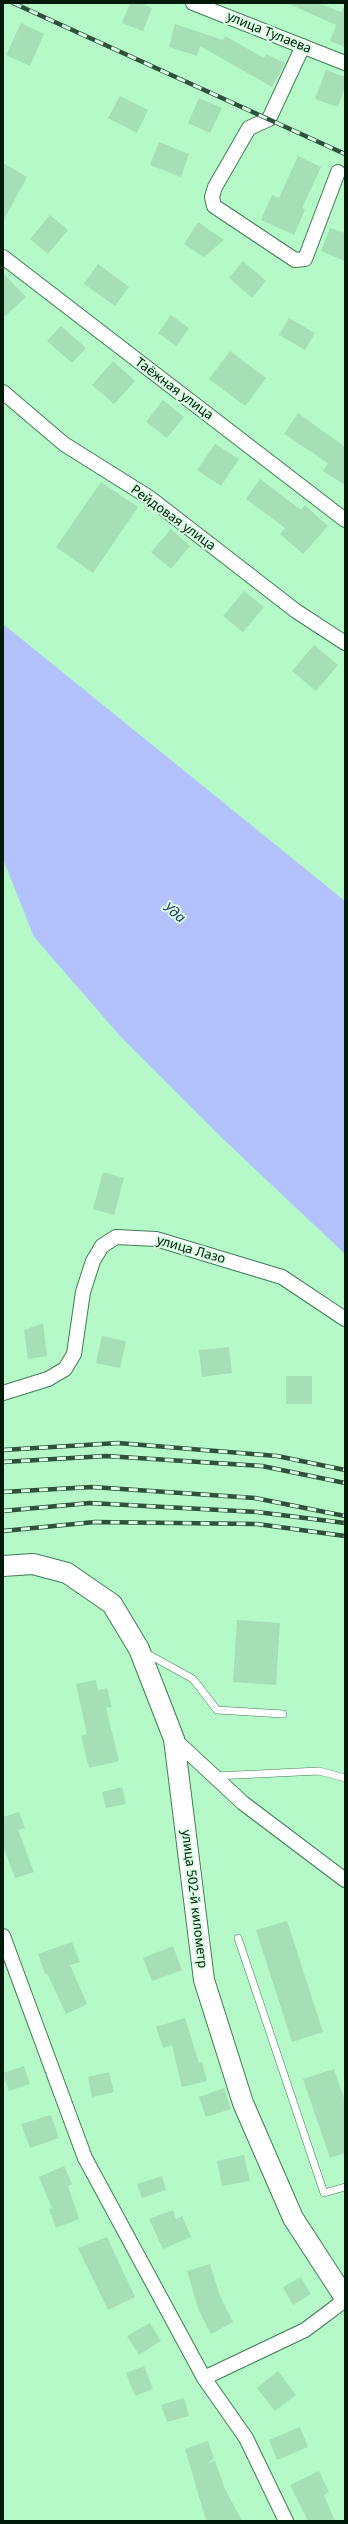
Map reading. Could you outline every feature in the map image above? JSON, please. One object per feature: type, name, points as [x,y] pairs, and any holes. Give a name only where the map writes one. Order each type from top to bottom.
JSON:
[{"type":"street","name":"улица Тулаева","points":[[193,3],[345,64]]},
{"type":"street","points":[[303,46],[269,119],[249,128],[215,188],[212,197],[214,206],[295,260],[305,259],[338,172]]},
{"type":"street","name":"Таёжная улица","points":[[3,257],[345,520]]},
{"type":"street","name":"Рейдовая улица","points":[[3,392],[64,444],[150,498],[296,611],[345,643]]},
{"type":"street","name":"улица Лазо","points":[[3,1393],[48,1379],[64,1369],[74,1354],[83,1292],[93,1261],[102,1246],[116,1237],[156,1239],[282,1277],[345,1319]]},
{"type":"street","name":"улица 502-й километр","points":[[3,1566],[33,1564],[67,1573],[112,1604],[139,1649],[174,1739],[204,1980],[243,2103],[292,2218],[345,2299]]},
{"type":"street","points":[[174,1739],[243,1803],[345,1880]]},
{"type":"street","points":[[3,1936],[85,2158],[204,2378],[246,2438],[286,2521]]},
{"type":"street","points":[[204,2378],[305,2330],[345,2299]]},
{"type":"lane","points":[[139,1649],[194,1679],[217,1710],[282,1714]]},
{"type":"lane","points":[[213,1776],[319,1771],[345,1778]]},
{"type":"lane","points":[[238,1938],[324,2194],[345,2187]]},
{"type":"water","name":"Уда","points":[[3,624],[345,901],[345,1254],[223,1139],[120,1036],[34,937],[3,859]]},
{"type":"building","points":[[130,3],[141,3],[152,8],[143,31],[122,23]]},
{"type":"building","points":[[287,3],[318,3],[341,12],[345,5],[345,47],[330,41],[336,25]]},
{"type":"building","points":[[21,23],[44,34],[30,66],[6,55]]},
{"type":"building","points":[[175,24],[223,40],[225,36],[264,58],[266,54],[285,63],[272,87],[200,46],[197,56],[169,47]]},
{"type":"building","points":[[326,70],[345,77],[345,87],[338,107],[315,99]]},
{"type":"building","points":[[120,96],[148,110],[137,133],[108,118]]},
{"type":"building","points":[[199,98],[222,108],[210,133],[188,123]]},
{"type":"building","points":[[159,142],[189,154],[181,177],[150,165]]},
{"type":"building","points":[[298,156],[321,167],[302,208],[305,210],[294,235],[261,220],[272,195],[279,198]]},
{"type":"building","points":[[3,163],[27,177],[3,221]]},
{"type":"building","points":[[50,215],[68,230],[48,254],[30,239]]},
{"type":"building","points":[[198,222],[224,240],[204,257],[184,244]]},
{"type":"building","points":[[330,228],[345,233],[345,261],[321,251]]},
{"type":"building","points":[[243,261],[266,281],[252,298],[229,278]]},
{"type":"building","points":[[98,264],[129,287],[115,306],[84,284]]},
{"type":"building","points":[[3,273],[26,297],[3,318]]},
{"type":"building","points":[[171,315],[189,328],[176,346],[158,333]]},
{"type":"building","points":[[289,318],[315,333],[305,350],[279,335]]},
{"type":"building","points":[[61,326],[86,348],[72,363],[47,341]]},
{"type":"building","points":[[230,351],[266,378],[245,406],[209,379]]},
{"type":"building","points":[[113,361],[135,381],[114,404],[92,385]]},
{"type":"building","points":[[163,400],[184,417],[167,438],[146,422]]},
{"type":"building","points":[[298,413],[345,447],[345,485],[323,471],[328,463],[284,434]]},
{"type":"building","points":[[215,444],[239,459],[221,486],[197,470]]},
{"type":"building","points":[[260,479],[301,510],[305,505],[328,526],[303,554],[280,534],[285,528],[246,499]]},
{"type":"building","points":[[101,482],[138,507],[93,573],[56,547]]},
{"type":"building","points":[[171,529],[190,546],[171,569],[151,552]]},
{"type":"building","points":[[244,591],[264,607],[243,632],[223,616]]},
{"type":"building","points":[[314,645],[338,665],[316,691],[292,671]]},
{"type":"building","points":[[103,1172],[124,1178],[114,1215],[93,1209]]},
{"type":"building","points":[[43,1323],[47,1356],[28,1359],[24,1330]]},
{"type":"building","points":[[102,1336],[126,1341],[120,1368],[96,1363]]},
{"type":"building","points":[[229,1347],[232,1373],[202,1377],[199,1350]]},
{"type":"building","points":[[286,1376],[312,1376],[312,1404],[286,1404]]},
{"type":"building","points":[[237,1620],[280,1623],[276,1685],[233,1682]]},
{"type":"building","points":[[96,1680],[98,1690],[107,1688],[112,1707],[106,1708],[119,1761],[89,1768],[81,1736],[87,1734],[76,1684]]},
{"type":"building","points":[[122,1787],[126,1804],[106,1808],[102,1792]]},
{"type":"building","points":[[19,1812],[25,1828],[18,1830],[34,1872],[15,1878],[3,1846],[3,1817]]},
{"type":"building","points":[[287,1921],[323,2032],[292,2042],[256,1930]]},
{"type":"building","points":[[72,1942],[80,1962],[70,1965],[87,2004],[66,2014],[47,1973],[45,1974],[38,1954]]},
{"type":"building","points":[[173,1946],[182,1970],[152,1981],[143,1958]]},
{"type":"building","points":[[185,2018],[199,2063],[202,2062],[207,2081],[182,2087],[172,2045],[163,2048],[156,2027]]},
{"type":"building","points":[[24,2066],[30,2084],[9,2091],[3,2073]]},
{"type":"building","points":[[334,2069],[345,2101],[345,2153],[330,2158],[303,2079]]},
{"type":"building","points":[[109,2072],[114,2092],[92,2097],[88,2077]]},
{"type":"building","points":[[224,2088],[231,2109],[206,2117],[199,2097]]},
{"type":"building","points":[[51,2115],[59,2138],[30,2148],[21,2124]]},
{"type":"building","points":[[244,2155],[250,2181],[222,2186],[217,2161]]},
{"type":"building","points":[[64,2166],[72,2184],[68,2186],[79,2219],[56,2228],[49,2209],[52,2208],[39,2177]]},
{"type":"building","points":[[162,2176],[166,2190],[142,2198],[137,2184]]},
{"type":"building","points":[[173,2210],[176,2219],[182,2216],[191,2237],[163,2249],[149,2219]]},
{"type":"building","points":[[107,2237],[135,2297],[108,2310],[78,2248]]},
{"type":"building","points":[[210,2264],[220,2296],[233,2322],[211,2334],[199,2311],[187,2271]]},
{"type":"building","points":[[301,2277],[311,2294],[293,2305],[283,2287]]},
{"type":"building","points":[[150,2323],[161,2341],[139,2355],[127,2336]]},
{"type":"building","points":[[144,2366],[153,2389],[135,2396],[126,2373]]},
{"type":"building","points":[[278,2371],[296,2395],[275,2411],[257,2388]]},
{"type":"building","points":[[184,2398],[189,2416],[167,2422],[161,2405]]},
{"type":"building","points":[[300,2427],[308,2447],[277,2460],[269,2440]]},
{"type":"building","points":[[208,2441],[214,2458],[208,2463],[215,2461],[225,2489],[242,2521],[207,2521],[205,2517],[185,2449]]},
{"type":"building","points":[[319,2471],[329,2492],[324,2495],[335,2521],[308,2521],[290,2485]]},
{"type":"railway","points":[[13,3],[345,154]]},
{"type":"railway","points":[[3,1450],[118,1443],[277,1456],[345,1470]]},
{"type":"railway","points":[[3,1462],[106,1456],[262,1466],[345,1483]]},
{"type":"railway","points":[[3,1492],[92,1487],[255,1498],[345,1516]]},
{"type":"railway","points":[[3,1511],[90,1503],[257,1512],[345,1523]]},
{"type":"railway","points":[[3,1531],[95,1522],[257,1524],[345,1536]]}]
